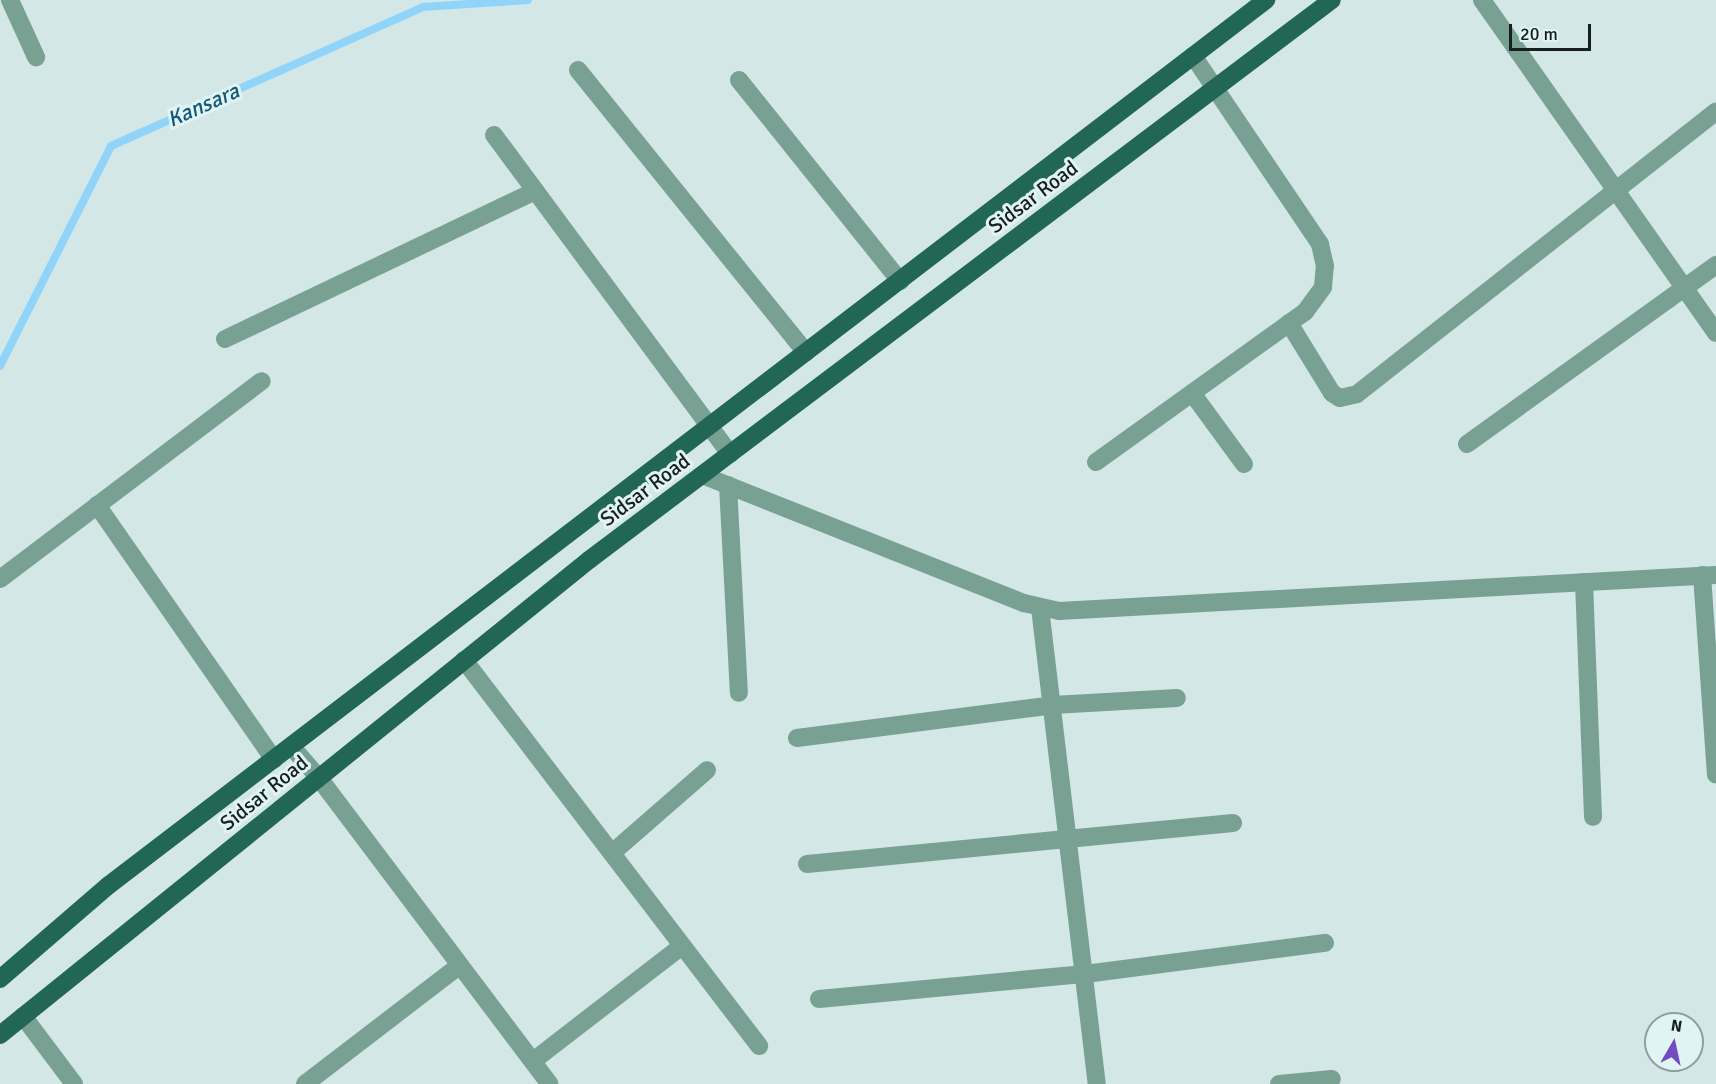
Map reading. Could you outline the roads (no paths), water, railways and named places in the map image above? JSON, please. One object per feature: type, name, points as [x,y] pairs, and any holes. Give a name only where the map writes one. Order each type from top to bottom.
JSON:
[{"type":"main road","name":"Sidsar Road","points":[[0,979],[109,885],[1266,0]]},
{"type":"main road","name":"Sidsar Road","points":[[0,1035],[464,660],[702,475],[1332,0]]},
{"type":"street","points":[[10,0],[36,57]]},
{"type":"street","points":[[1482,0],[1716,333]]},
{"type":"street","points":[[1096,462],[1305,312],[1323,287],[1325,266],[1320,244],[1193,56]]},
{"type":"street","points":[[578,70],[806,353]]},
{"type":"street","points":[[739,80],[900,281]]},
{"type":"street","points":[[1289,323],[1332,393],[1340,398],[1357,394],[1716,111]]},
{"type":"street","points":[[494,135],[708,428],[730,454]]},
{"type":"street","points":[[225,339],[535,191]]},
{"type":"street","points":[[1467,444],[1716,264]]},
{"type":"street","points":[[0,579],[262,381]]},
{"type":"street","points":[[1192,393],[1244,464]]},
{"type":"street","points":[[702,475],[1040,608],[1074,611],[1709,575],[1716,776]]},
{"type":"street","points":[[728,485],[739,693]]},
{"type":"street","points":[[97,505],[274,760]]},
{"type":"street","points":[[1584,582],[1593,817]]},
{"type":"street","points":[[1040,608],[1070,838],[1097,1084]]},
{"type":"street","points":[[464,660],[759,1046]]},
{"type":"street","points":[[797,738],[1053,705],[1177,698]]},
{"type":"street","points":[[291,746],[319,778],[550,1084]]},
{"type":"street","points":[[612,853],[707,770]]},
{"type":"street","points":[[807,864],[1233,823]]},
{"type":"street","points":[[819,999],[1085,974],[1325,943]]},
{"type":"street","points":[[532,1061],[682,946]]},
{"type":"street","points":[[305,1084],[460,965]]},
{"type":"street","points":[[23,1016],[74,1084]]},
{"type":"street","points":[[1279,1084],[1332,1079]]},
{"type":"waterway","name":"Kansara","points":[[0,366],[111,146],[423,7],[528,0]]}]
